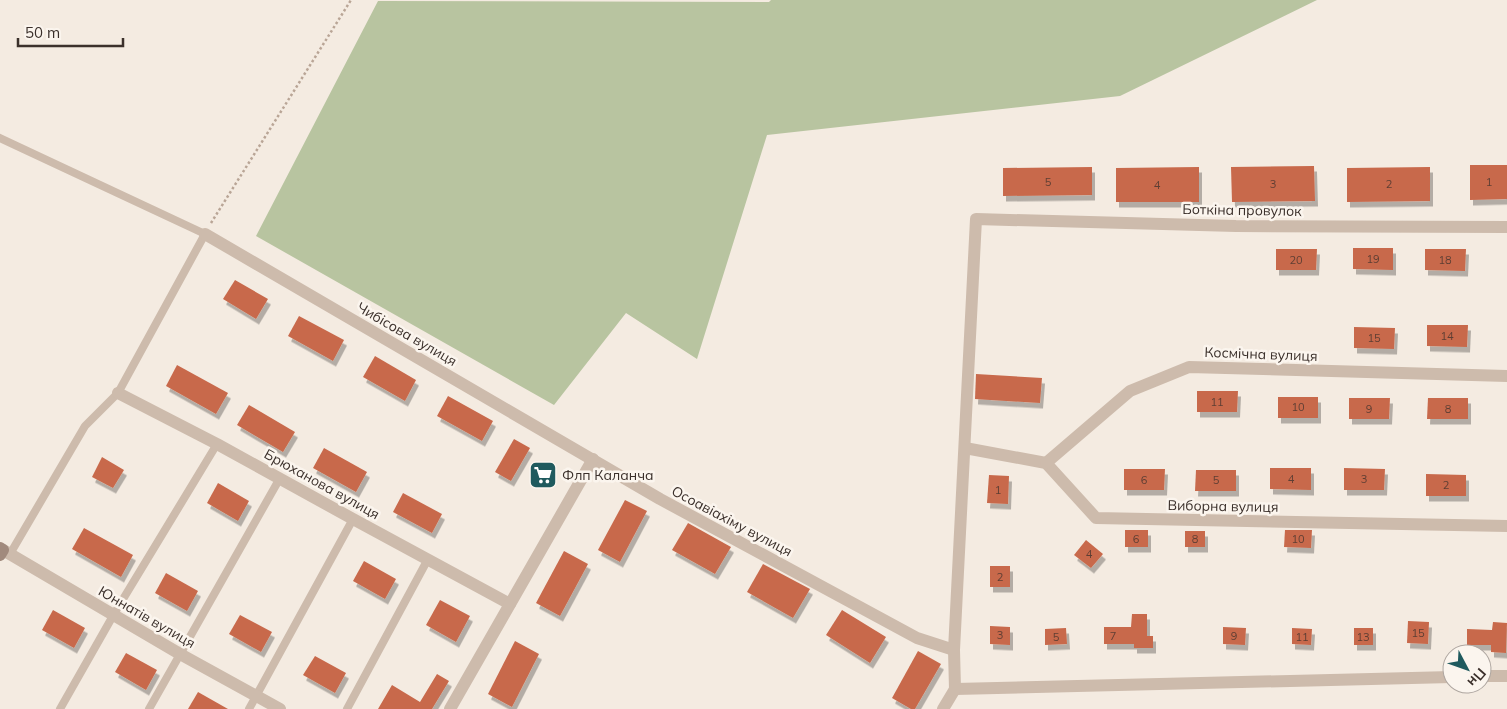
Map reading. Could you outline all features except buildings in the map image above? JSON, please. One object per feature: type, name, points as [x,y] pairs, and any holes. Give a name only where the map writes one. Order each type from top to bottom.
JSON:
[{"type":"street","name":"Боткіна провулок","points":[[965,448],[976,219],[1226,225],[1507,227]]},
{"type":"street","name":"Чибісова вулиця","points":[[205,234],[593,459]]},
{"type":"street","name":"Космічна вулиця","points":[[1046,463],[1130,391],[1189,367],[1507,376]]},
{"type":"street","name":"Брюханова вулиця","points":[[118,394],[217,444],[510,604]]},
{"type":"street","points":[[943,709],[955,689],[954,650],[965,448],[1046,463]]},
{"type":"street","points":[[450,709],[593,459]]},
{"type":"street","name":"Осоавіахіму вулиця","points":[[593,459],[660,499],[917,638],[954,650]]},
{"type":"street","name":"Виборна вулиця","points":[[1046,463],[1096,518],[1507,526]]},
{"type":"street","name":"Юннатів вулиця","points":[[3,552],[280,709]]},
{"type":"street","points":[[1492,676],[1507,676]]},
{"type":"street","points":[[955,689],[1442,677]]},
{"type":"lane","points":[[0,138],[205,234],[118,394],[85,426],[3,552]]},
{"type":"lane","points":[[60,709],[114,614],[217,444]]},
{"type":"lane","points":[[149,709],[280,478]]},
{"type":"lane","points":[[249,709],[353,519]]},
{"type":"lane","points":[[346,709],[428,559]]},
{"type":"path","points":[[205,234],[351,0]]},
{"type":"green space","points":[[771,0],[1317,0],[1120,96],[767,135],[697,359],[626,313],[554,405],[256,236],[378,1],[769,2]]},
{"type":"place","name":"Флп Каланча","points":[[543,475]]}]
